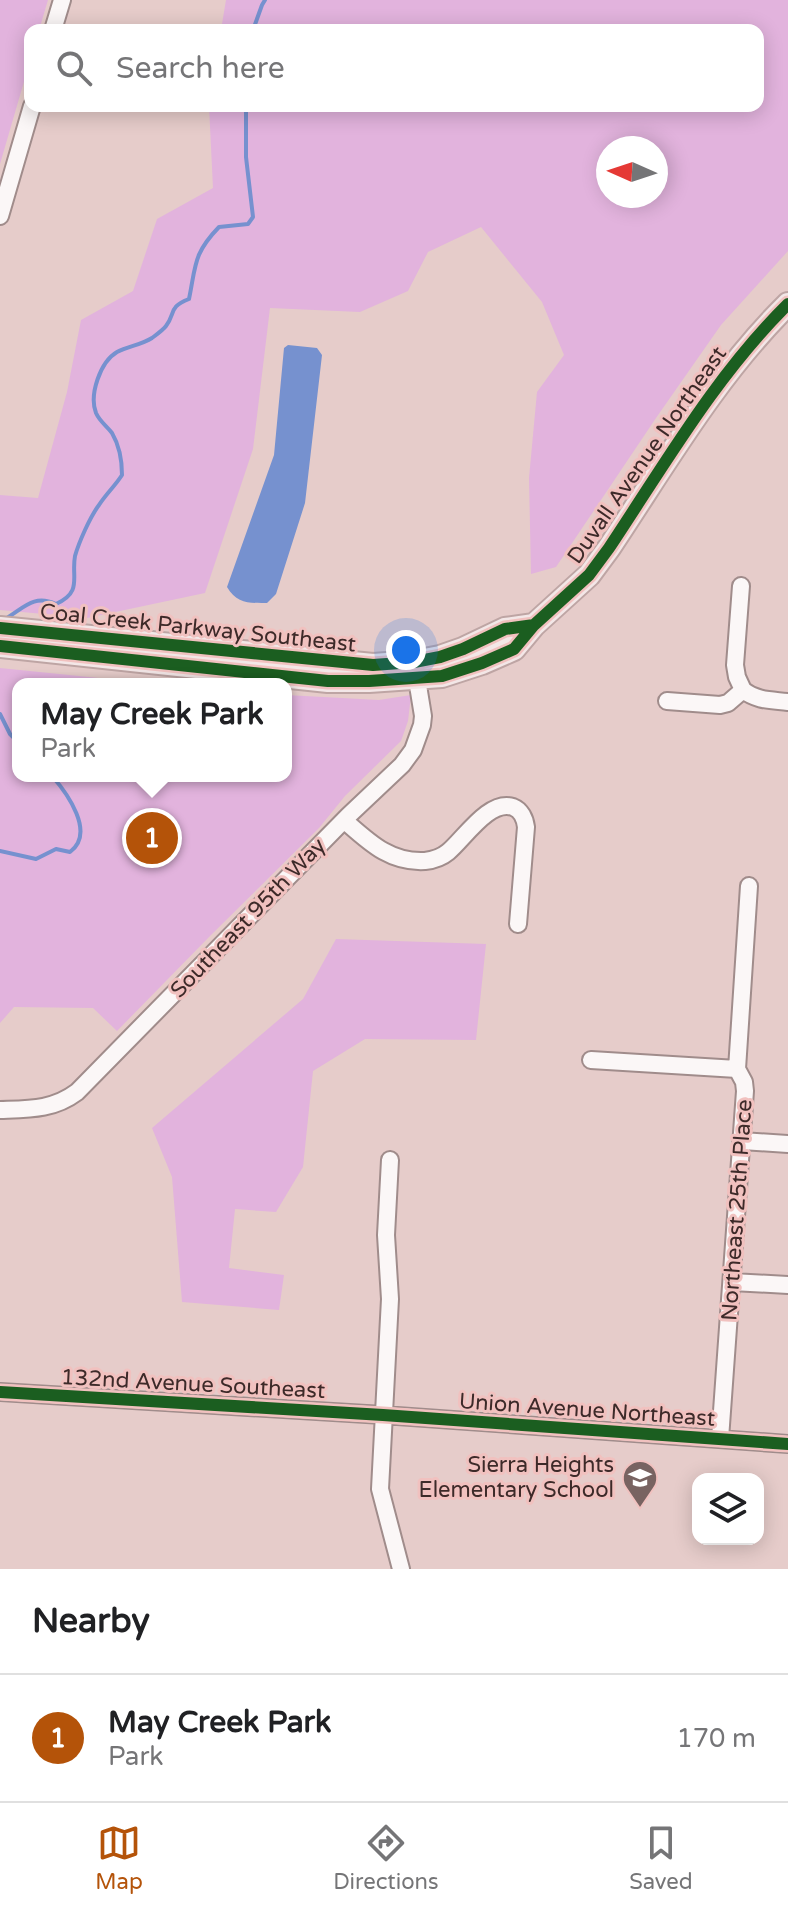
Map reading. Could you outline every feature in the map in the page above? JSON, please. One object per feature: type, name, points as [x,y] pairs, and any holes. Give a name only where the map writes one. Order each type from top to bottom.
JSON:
[{"type":"main road","name":"Duvall Avenue Northeast","points":[[416,670],[442,676],[514,649],[534,625],[589,575],[724,377],[788,304]]},
{"type":"main road","name":"Duvall Avenue Northeast","points":[[440,657],[505,629],[534,625]]},
{"type":"main road","name":"Coal Creek Parkway Southeast","points":[[0,628],[88,647],[314,680],[416,670],[440,657]]},
{"type":"main road","name":"Coal Creek Parkway Southeast","points":[[0,646],[88,647]]},
{"type":"street","points":[[55,24],[62,0]]},
{"type":"street","points":[[0,216],[30,112]]},
{"type":"street","points":[[741,586],[735,665],[737,677],[743,690],[752,697],[788,702]]},
{"type":"street","name":"Southeast 95th Way","points":[[0,1110],[47,1107],[77,1092],[402,765],[420,734],[423,716],[416,670]]},
{"type":"street","points":[[667,701],[720,705],[728,703],[743,690]]},
{"type":"street","points":[[344,820],[381,852],[400,859],[426,861],[449,851],[492,811],[506,806],[518,810],[526,827],[518,924]]},
{"type":"street","name":"Northeast 25th Place","points":[[720,1439],[745,1091],[737,1069],[749,886]]},
{"type":"street","points":[[591,1060],[737,1069]]},
{"type":"street","points":[[742,1141],[788,1144]]},
{"type":"street","points":[[390,1160],[386,1235],[390,1299],[380,1489],[401,1569]]},
{"type":"street","points":[[732,1282],[788,1285]]},
{"type":"street","name":"132nd Avenue Southeast","points":[[0,1392],[383,1415]]},
{"type":"street","name":"Union Avenue Northeast","points":[[383,1415],[788,1444]]},
{"type":"shaded area","points":[[0,0],[48,0],[41,24],[24,24],[24,82],[0,164]]},
{"type":"shaded area","points":[[226,0],[788,0],[788,251],[721,325],[556,567],[531,574],[529,478],[537,392],[564,355],[542,302],[481,227],[428,252],[408,291],[360,312],[270,308],[253,449],[205,593],[87,618],[0,610],[0,495],[38,498],[67,392],[81,320],[133,291],[157,219],[213,188],[209,112],[764,112],[764,24],[222,24]]},
{"type":"shaded area","points":[[0,668],[99,678],[12,678],[12,782],[292,782],[292,695],[379,700],[411,695],[408,721],[401,741],[117,1031],[93,1008],[14,1007],[0,1023]]},
{"type":"shaded area","points":[[336,939],[486,944],[476,1040],[365,1039],[313,1071],[303,1167],[276,1212],[235,1209],[229,1268],[284,1275],[279,1310],[182,1302],[172,1177],[152,1128],[303,999]]},
{"type":"water","points":[[288,345],[317,348],[322,355],[305,503],[276,594],[267,603],[249,602],[239,600],[227,587],[274,455],[284,348]]},
{"type":"waterway","points":[[255,24],[265,0]]},
{"type":"waterway","points":[[5,619],[35,601],[56,604],[70,594],[74,583],[75,556],[82,537],[96,510],[122,475],[117,443],[94,406],[95,388],[101,371],[117,352],[157,334],[166,326],[175,308],[189,299],[200,253],[219,227],[248,224],[253,217],[246,157],[246,112]]},
{"type":"waterway","points":[[0,714],[12,736]]},
{"type":"waterway","points":[[0,851],[36,859],[56,849],[70,852],[77,844],[80,824],[57,782]]},
{"type":"cycle path","points":[[0,646],[328,681],[442,676],[482,663],[514,649],[534,625],[589,575],[714,390],[788,304]]},
{"type":"cycle path","points":[[0,628],[373,665],[440,657],[505,629],[534,625]]},
{"type":"cycle path","points":[[0,1392],[788,1444]]},
{"type":"place","name":"May Creek Park","points":[[152,838]]},
{"type":"place","name":"Sierra Heights Elementary School","points":[[640,1509]]}]
